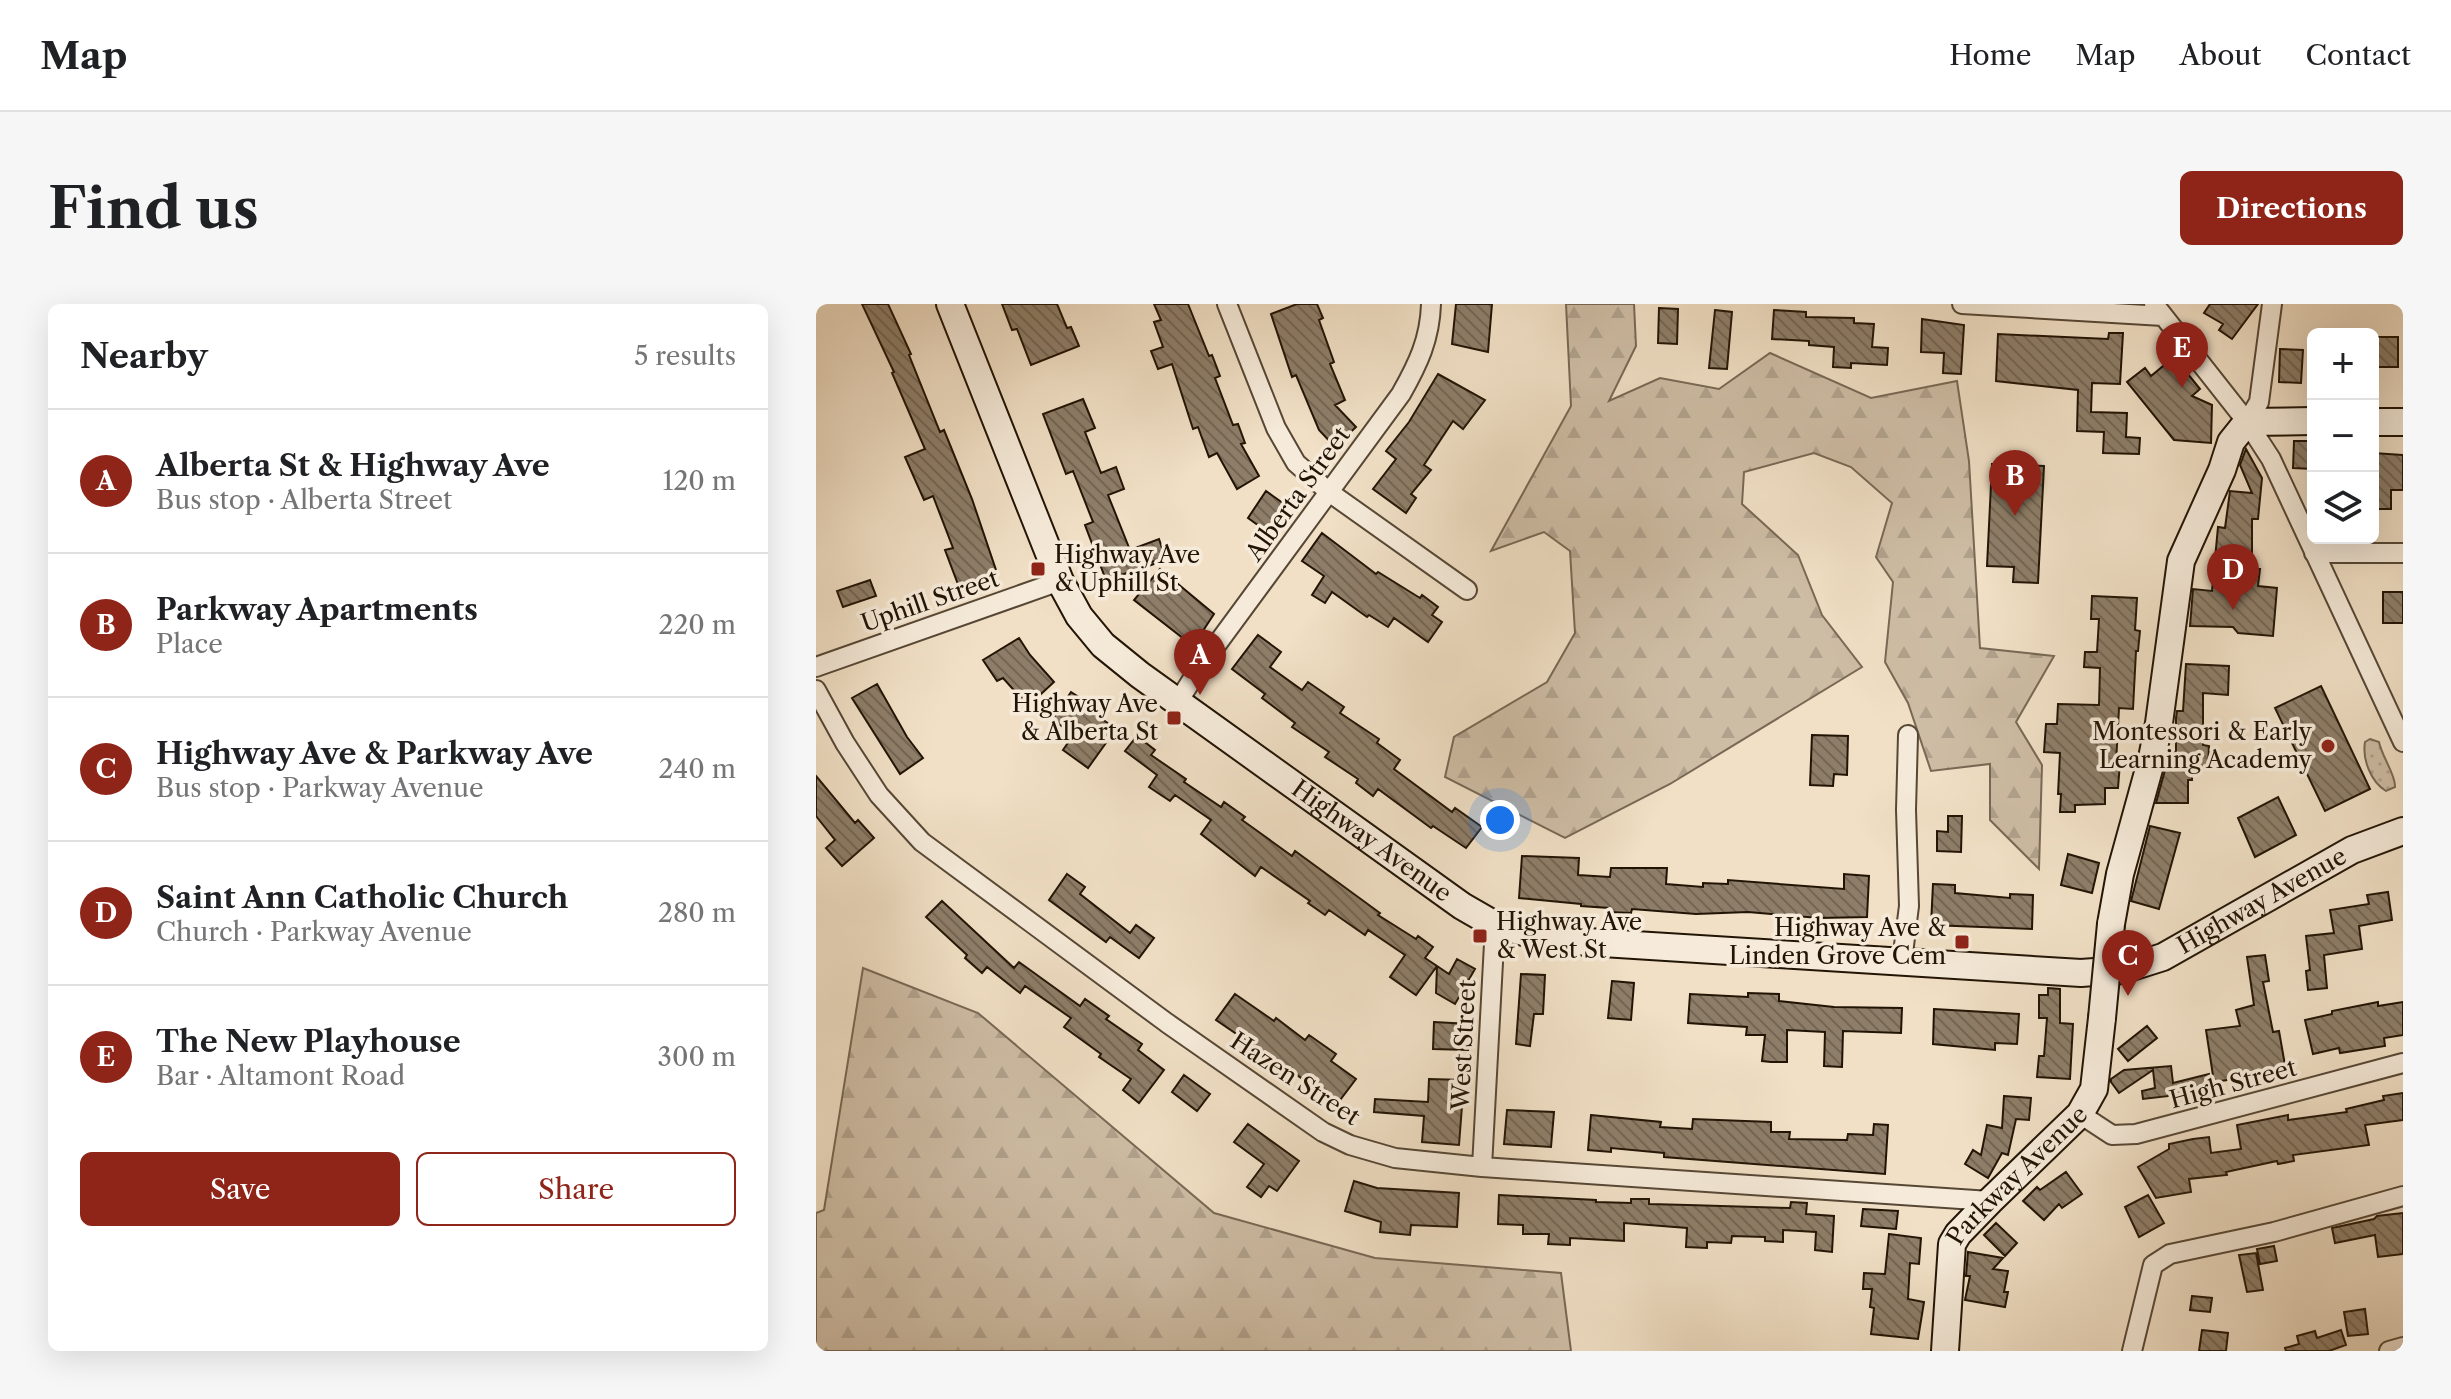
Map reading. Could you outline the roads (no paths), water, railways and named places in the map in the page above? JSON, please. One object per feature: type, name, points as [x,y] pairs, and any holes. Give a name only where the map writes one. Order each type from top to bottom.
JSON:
[{"type":"main road","name":"Highway Avenue","points":[[950,304],[1060,581],[1079,616],[1103,645],[1419,877],[1495,925],[1550,938],[1587,942],[2081,973],[2137,967],[2163,957],[2352,850],[2403,831]]},
{"type":"main road","points":[[2247,422],[2307,421]]},
{"type":"main road","name":"Parkway Avenue","points":[[1945,1351],[1952,1244],[1990,1201],[2080,1114],[2094,1089],[2111,924],[2120,874],[2159,723],[2181,561],[2222,470],[2231,442],[2247,422]]},
{"type":"main road","points":[[2379,422],[2403,422]]},
{"type":"street","points":[[1227,304],[1276,428],[1296,463],[1329,492],[1467,590]]},
{"type":"street","name":"Alberta Street","points":[[1178,702],[1198,670],[1401,394],[1414,371],[1430,328],[1431,304]]},
{"type":"street","points":[[1962,304],[2158,310],[2247,422],[2271,459],[2403,742]]},
{"type":"street","points":[[2247,422],[2259,402],[2272,304]]},
{"type":"street","points":[[2314,553],[2403,553]]},
{"type":"street","name":"Uphill Street","points":[[816,667],[1060,581]]},
{"type":"street","name":"Hazen Street","points":[[816,690],[845,743],[879,795],[922,842],[1167,1023],[1323,1132],[1350,1145],[1395,1158],[1482,1167],[1990,1201]]},
{"type":"street","points":[[1902,961],[1909,906],[1906,810],[1908,735]]},
{"type":"street","name":"West Street","points":[[1482,1167],[1495,925]]},
{"type":"street","name":"High Street","points":[[2080,1114],[2112,1135],[2136,1134],[2403,1063]]},
{"type":"street","points":[[2132,1351],[2153,1265],[2170,1254],[2274,1232],[2403,1196]]},
{"type":"street","points":[[2389,1351],[2403,1347]]},
{"type":"place","name":"The New Playhouse","points":[[2182,388]]},
{"type":"place","name":"Parkway Apartments","points":[[2015,516]]},
{"type":"place","name":"Highway Ave & Uphill St","points":[[1038,569]]},
{"type":"place","name":"Saint Ann Catholic Church","points":[[2233,610]]},
{"type":"place","name":"Alberta St & Highway Ave","points":[[1200,695]]},
{"type":"place","name":"Highway Ave & Alberta St","points":[[1174,718]]},
{"type":"place","name":"Montessori & Early Learning Academy","points":[[2328,746]]},
{"type":"place","name":"Highway Ave & West St","points":[[1480,936]]},
{"type":"place","name":"Highway Ave & Linden Grove Cem","points":[[1962,942]]},
{"type":"place","name":"Highway Ave & Parkway Ave","points":[[2128,996]]}]
